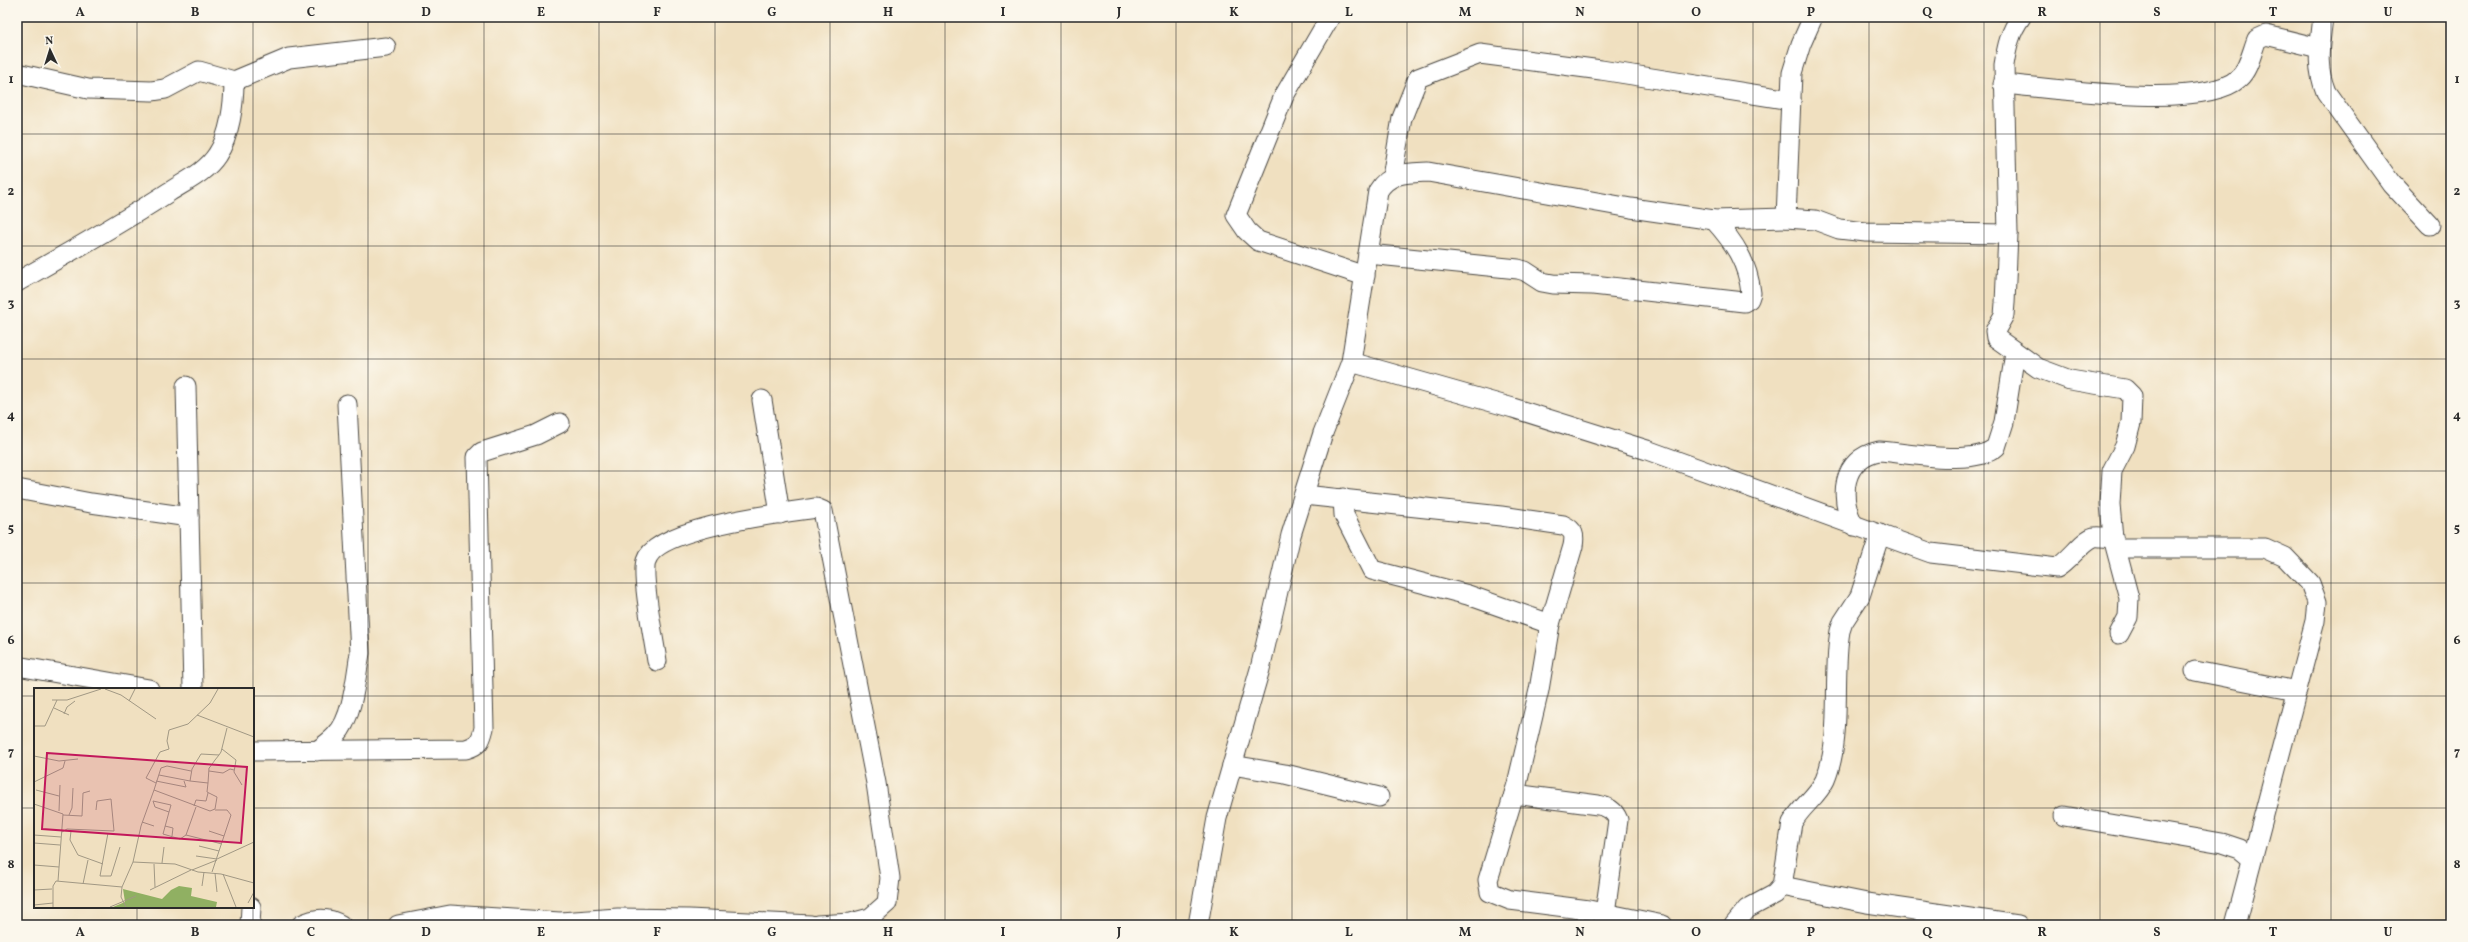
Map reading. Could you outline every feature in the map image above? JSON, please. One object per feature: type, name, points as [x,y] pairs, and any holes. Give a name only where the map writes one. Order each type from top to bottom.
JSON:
[{"type":"street","points":[[1330,17],[1284,96],[1236,215],[1258,241],[1365,276]]},
{"type":"street","points":[[1786,218],[1792,73],[1801,44],[1813,17]]},
{"type":"street","points":[[2021,17],[2012,29],[2007,46],[2003,84],[2008,154],[2008,234],[2004,315],[1995,331],[1999,341],[2038,368],[2070,380],[2125,389],[2132,396],[2131,423],[2126,440],[2112,472],[2110,504],[2115,543],[2129,598],[2129,612],[2126,623],[2118,634]]},
{"type":"street","points":[[2323,17],[2319,48],[2319,76],[2326,92],[2391,183],[2430,225]]},
{"type":"street","points":[[2003,84],[2178,97],[2222,88],[2233,83],[2245,70],[2255,45],[2261,36],[2266,35],[2319,48]]},
{"type":"street","points":[[17,73],[88,89],[158,90],[174,84],[199,71],[234,82],[289,58],[386,47]]},
{"type":"street","points":[[1392,177],[1402,118],[1418,78],[1480,54],[1616,72],[1791,100]]},
{"type":"street","points":[[17,282],[123,222],[206,168],[218,155],[224,140],[234,93],[234,82]]},
{"type":"street","points":[[1198,925],[1217,818],[1260,669],[1291,535],[1323,433],[1351,362],[1378,191],[1383,184],[1392,177],[1401,174],[1428,172],[1631,208],[1714,220],[1786,218],[1815,220],[1839,228],[1866,232],[2008,234]]},
{"type":"street","points":[[1368,254],[1518,269],[1525,271],[1542,282],[1553,284],[1593,285],[1744,302],[1749,299],[1751,293],[1742,257],[1731,239],[1714,220]]},
{"type":"street","points":[[1854,526],[1848,514],[1845,498],[1846,486],[1853,465],[1868,454],[1879,451],[1964,459],[1983,455],[1996,447],[2004,422],[2015,353]]},
{"type":"street","points":[[1351,362],[1513,408],[1647,450],[1931,553],[2057,568],[2069,561],[2086,541],[2094,537],[2115,543],[2265,548],[2285,557],[2310,583],[2317,602],[2315,621],[2235,925]]},
{"type":"street","points":[[186,386],[193,688]]},
{"type":"street","points":[[762,400],[780,514]]},
{"type":"street","points":[[317,750],[337,735],[346,718],[354,692],[360,653],[347,404]]},
{"type":"street","points":[[254,751],[466,749],[476,746],[481,741],[484,728],[477,457],[482,452],[536,435],[560,424]]},
{"type":"street","points":[[17,489],[91,503],[189,517]]},
{"type":"street","points":[[1304,495],[1501,516],[1564,525],[1574,533],[1574,540],[1550,624],[1539,690],[1514,794],[1488,880],[1490,892],[1510,900],[1530,904],[1605,913],[1663,925]]},
{"type":"street","points":[[1343,498],[1344,515],[1372,570],[1468,595],[1550,624]]},
{"type":"street","points":[[657,661],[644,571],[645,562],[651,551],[665,541],[718,525],[816,508],[825,514],[876,783],[890,878],[887,903],[870,918],[851,923],[817,925]]},
{"type":"street","points":[[1734,925],[1747,909],[1776,894],[1782,886],[1792,823],[1797,814],[1820,791],[1831,761],[1840,631],[1843,622],[1860,596],[1880,534]]},
{"type":"street","points":[[17,666],[83,683],[138,688]]},
{"type":"street","points":[[2195,671],[2297,691]]},
{"type":"street","points":[[1232,765],[1285,774],[1379,797]]},
{"type":"street","points":[[1514,794],[1598,805],[1608,807],[1615,812],[1618,820],[1605,913]]},
{"type":"street","points":[[2064,816],[2222,843],[2240,849],[2252,860]]},
{"type":"street","points":[[1782,886],[1868,903],[2018,925]]},
{"type":"street","points":[[250,925],[251,908]]},
{"type":"street","points":[[398,925],[450,915],[560,922],[618,918],[811,925]]},
{"type":"street","points":[[301,925],[315,920],[326,919],[341,925]]}]
